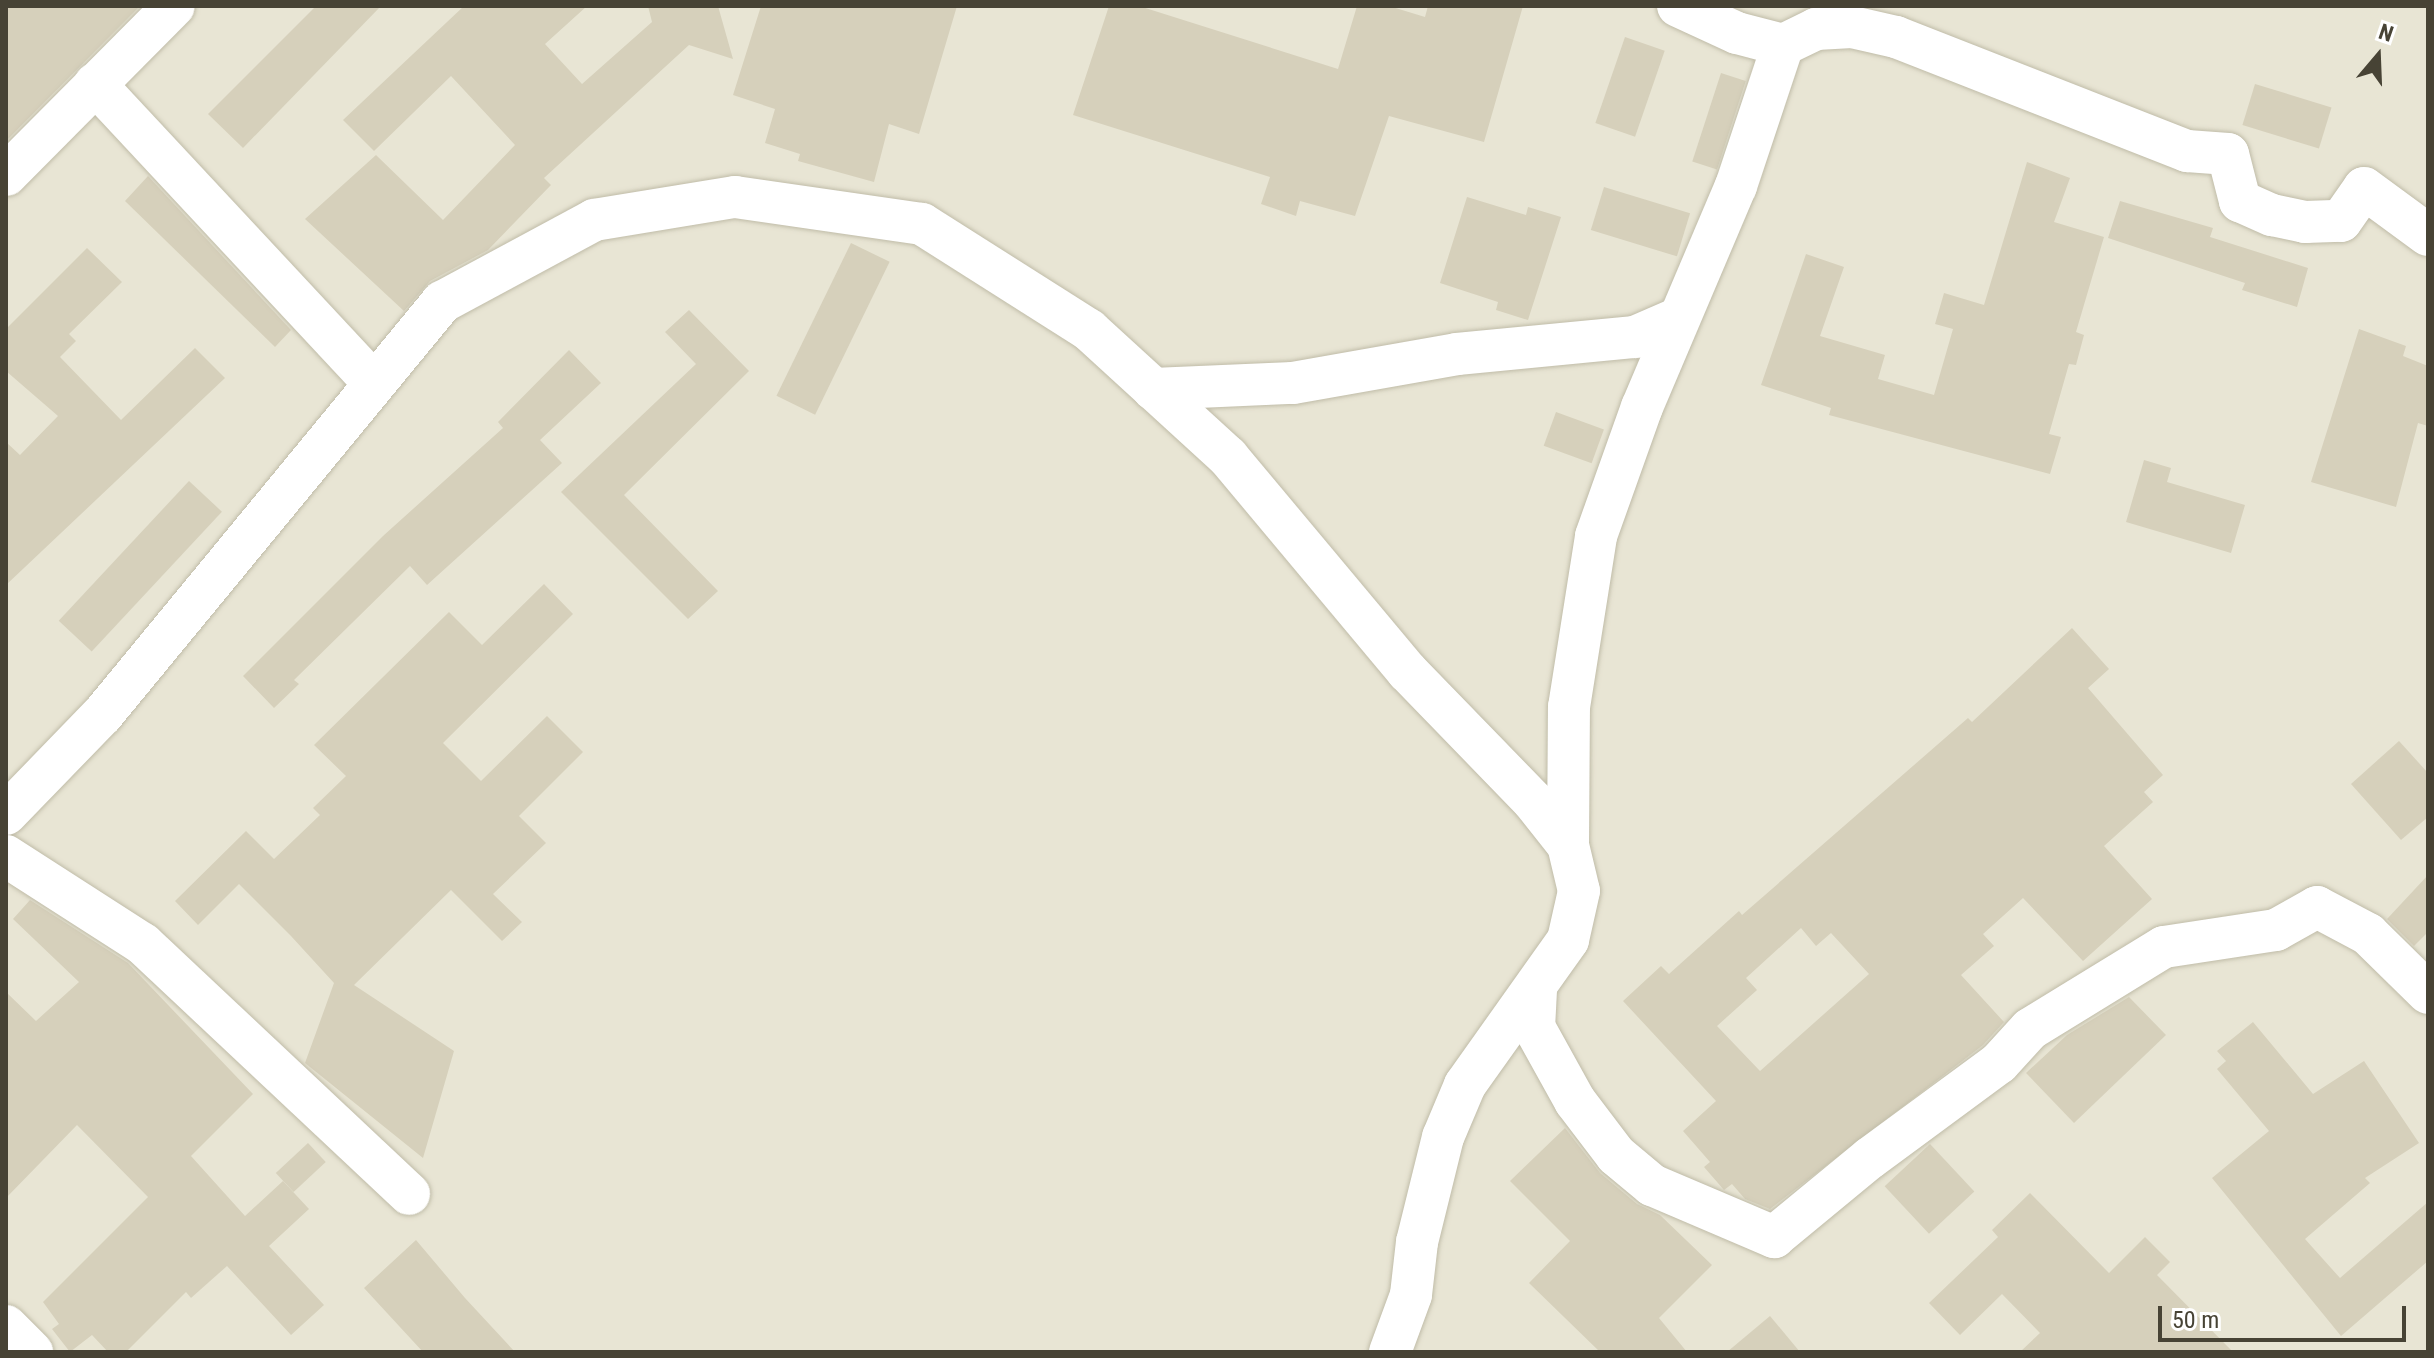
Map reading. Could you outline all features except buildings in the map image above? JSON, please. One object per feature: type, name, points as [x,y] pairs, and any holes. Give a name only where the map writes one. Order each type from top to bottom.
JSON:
[{"type":"street","points":[[6,175],[174,6]]},
{"type":"street","points":[[1678,6],[1737,33],[1783,45],[1816,29],[1852,27],[1896,37],[2187,151],[2228,154],[2240,201],[2272,215],[2305,222],[2341,221],[2364,188],[2428,235]]},
{"type":"street","points":[[1390,1352],[1411,1295],[1417,1242],[1443,1137],[1465,1085],[1536,990],[1568,940],[1579,891],[1568,845],[1569,707],[1596,536],[1679,318],[1736,186],[1783,45]]},
{"type":"street","points":[[95,84],[374,383]]},
{"type":"street","points":[[6,814],[103,714],[442,302],[594,220],[735,197],[922,224],[1089,330],[1228,457],[1407,671],[1533,801],[1568,845]]},
{"type":"street","points":[[1153,389],[1293,383],[1457,354],[1635,337],[1679,318]]},
{"type":"street","points":[[6,856],[143,944],[409,1194]]},
{"type":"street","points":[[1536,990],[1534,1027],[1575,1101],[1616,1155],[1652,1185],[1774,1237],[1870,1158],[1999,1063],[2030,1029],[2164,947],[2276,930],[2317,907],[2368,934],[2428,993]]},
{"type":"street","points":[[6,1326],[32,1352]]},
{"type":"shaded area","points":[[6,6],[2428,6],[2428,1352],[6,1352]]}]
